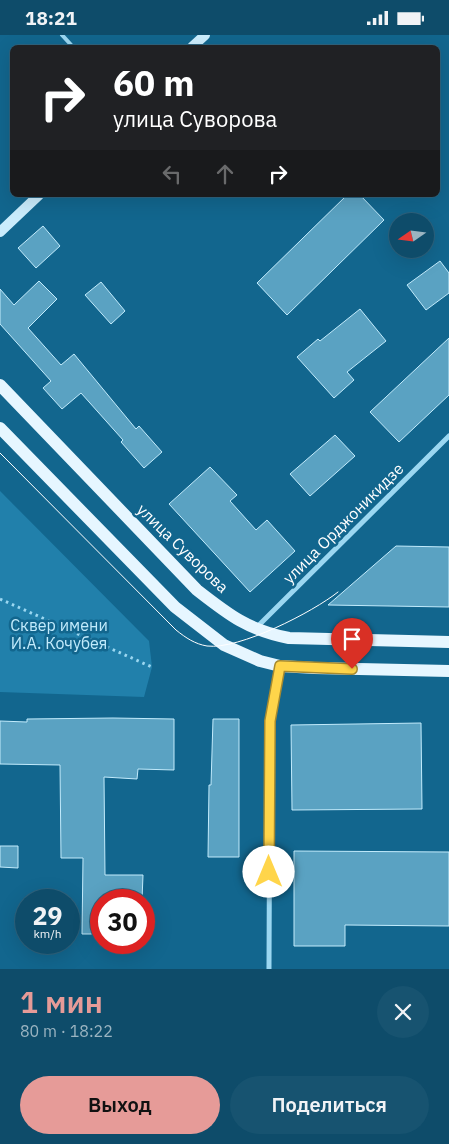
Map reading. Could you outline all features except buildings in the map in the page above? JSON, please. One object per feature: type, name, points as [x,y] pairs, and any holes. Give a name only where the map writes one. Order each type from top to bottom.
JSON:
[{"type":"main road","points":[[194,45],[205,35]]},
{"type":"main road","points":[[0,232],[37,197]]},
{"type":"main road","name":"улица Суворова","points":[[0,385],[198,590],[230,616],[264,633],[289,638],[449,642]]},
{"type":"main road","points":[[0,428],[175,607],[224,645],[260,661],[280,666],[449,671]]},
{"type":"street","name":"улица Орджоникидзе","points":[[255,629],[449,436]]},
{"type":"street","points":[[269,969],[270,721],[280,666]]},
{"type":"lane","points":[[62,35],[71,45]]},
{"type":"path","points":[[0,599],[154,668]]},
{"type":"green space","name":"Сквер имени И.А. Кочубея","points":[[0,491],[149,641],[152,667],[144,697],[0,692]]},
{"type":"tram line","points":[[0,453],[176,630],[195,642],[207,646],[221,646],[256,636],[294,619],[338,592]]},
{"type":"route","points":[[269,872],[270,721],[280,666],[352,669]]}]
